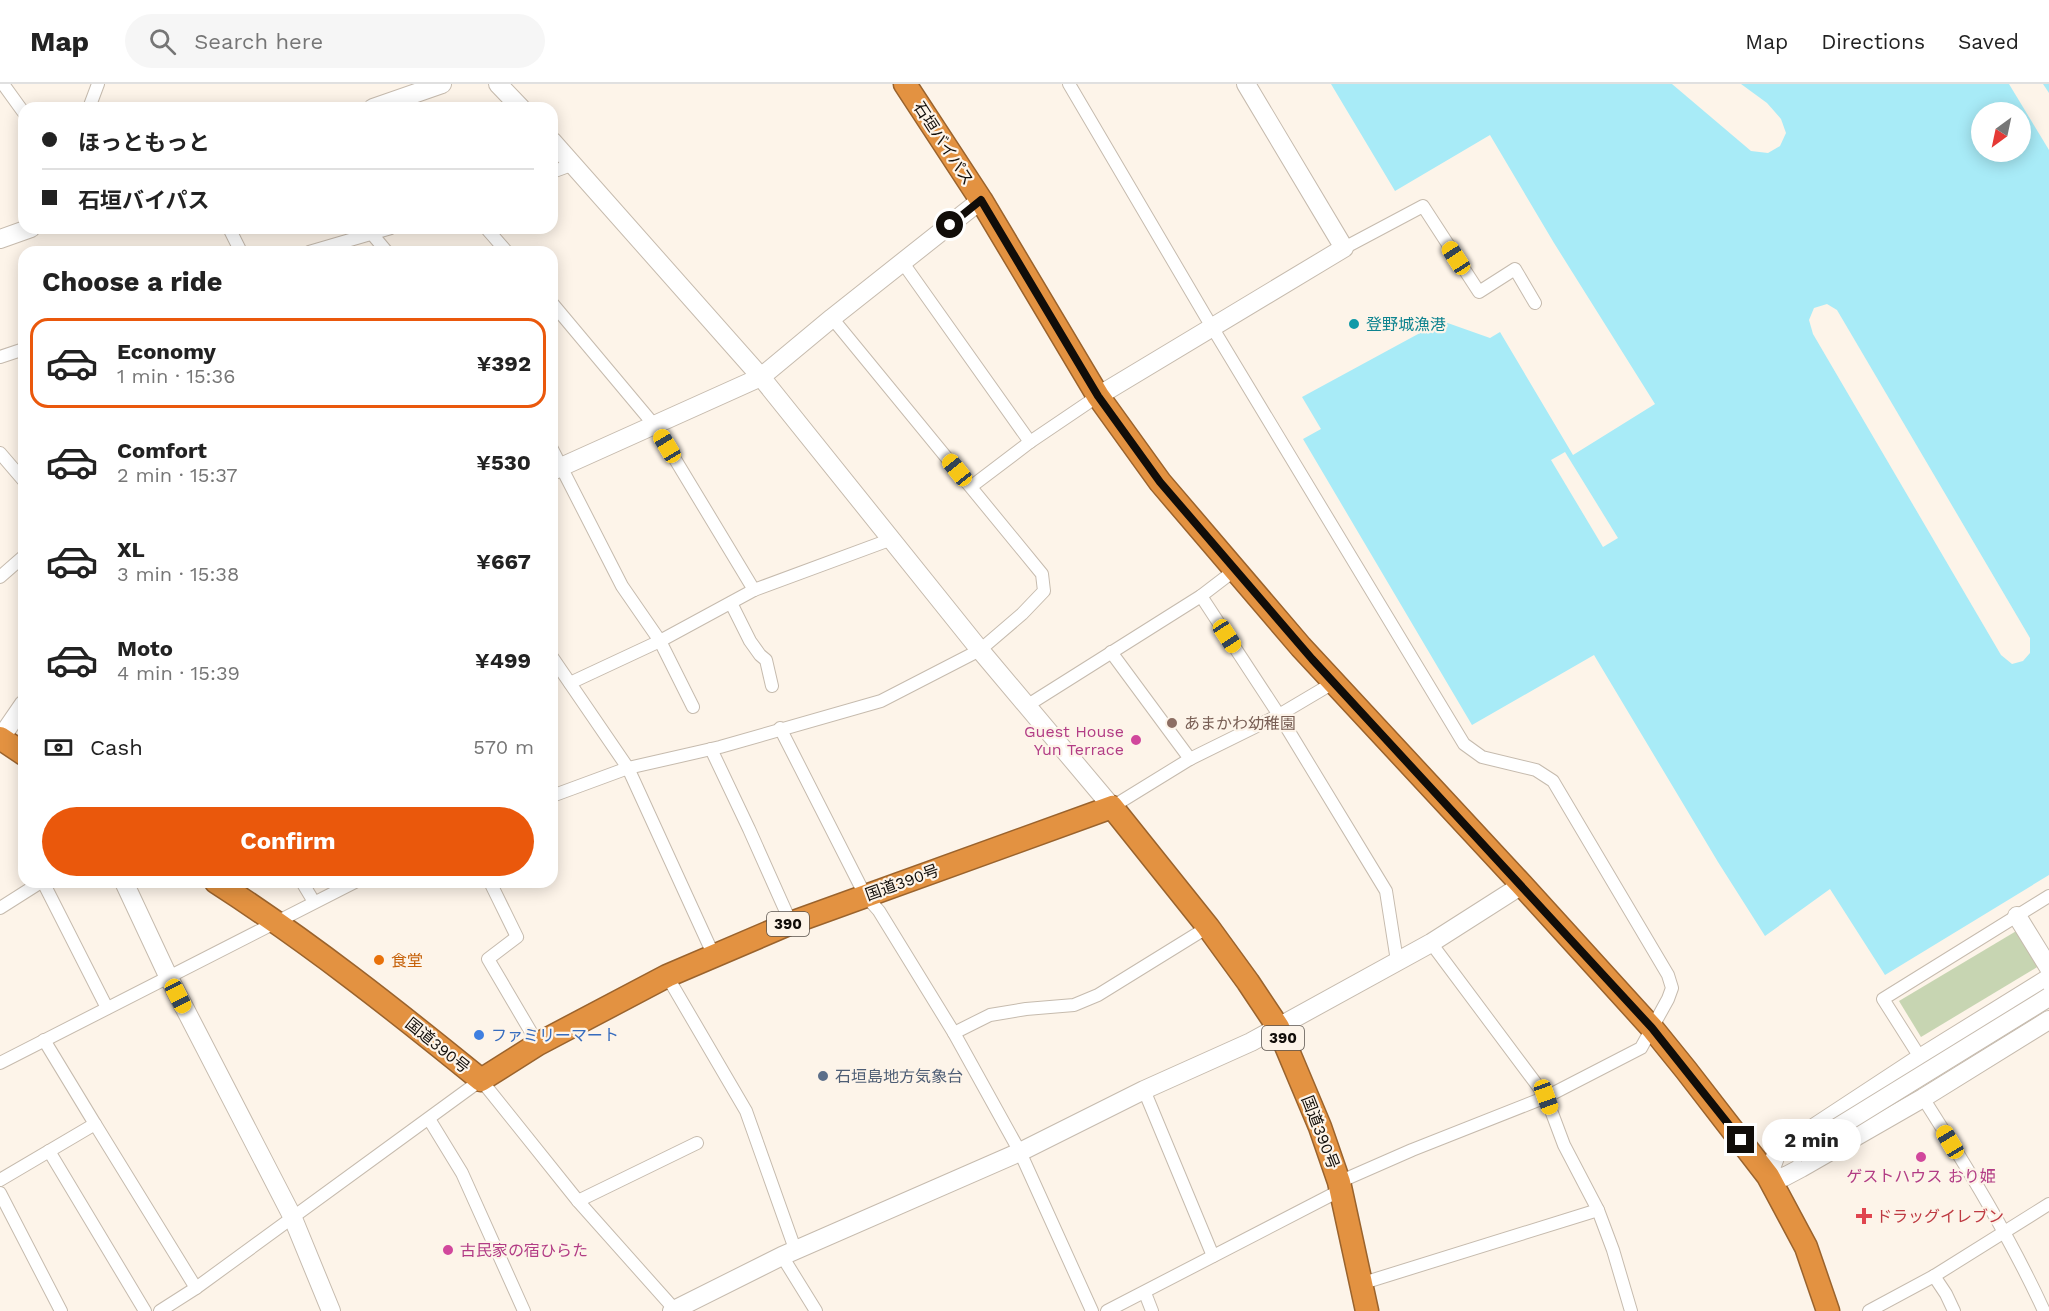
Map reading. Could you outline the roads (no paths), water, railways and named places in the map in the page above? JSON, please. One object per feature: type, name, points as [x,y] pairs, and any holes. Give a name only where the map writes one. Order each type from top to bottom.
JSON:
[{"type":"highway","name":"石垣バイパス","points":[[905,84],[981,200],[1098,396],[1160,482],[1333,683],[1652,1028],[1768,1176],[1806,1247],[1828,1311]]},
{"type":"highway","points":[[0,738],[18,750]]},
{"type":"highway","name":"国道390号","points":[[225,888],[279,922],[376,995],[481,1080],[538,1044],[667,976],[791,923],[1112,807],[1208,927],[1278,1027],[1320,1128],[1340,1186],[1367,1311]]},
{"type":"street","points":[[3,84],[18,105]]},
{"type":"street","points":[[91,102],[98,84]]},
{"type":"street","points":[[390,102],[442,84]]},
{"type":"street","points":[[498,84],[515,102]]},
{"type":"street","points":[[1068,84],[1464,744],[1482,757],[1536,770],[1553,781],[1668,975],[1672,988],[1641,1048],[1546,1097],[1412,1150],[1107,1311]]},
{"type":"street","points":[[1246,84],[1344,248]]},
{"type":"street","points":[[558,147],[761,377],[980,650],[1112,807],[1190,759],[1279,715],[1333,683]]},
{"type":"street","points":[[558,170],[574,164]]},
{"type":"street","points":[[558,469],[761,377],[981,200]]},
{"type":"street","points":[[972,486],[1030,442],[1098,396],[1344,248],[1423,206],[1479,292],[1515,269],[1535,303]]},
{"type":"street","points":[[0,239],[18,233]]},
{"type":"street","points":[[330,246],[372,234],[382,246]]},
{"type":"street","points":[[491,234],[502,246]]},
{"type":"street","points":[[903,263],[1030,442]]},
{"type":"street","points":[[558,310],[655,426],[754,590]]},
{"type":"street","points":[[558,794],[628,768],[711,749],[881,701],[980,650],[1022,614],[1044,591],[1042,574],[832,318]]},
{"type":"street","points":[[0,357],[18,351]]},
{"type":"street","points":[[0,453],[18,474]]},
{"type":"street","points":[[558,471],[622,586],[660,641],[693,707]]},
{"type":"street","points":[[570,683],[660,641],[754,590],[892,539]]},
{"type":"street","points":[[0,578],[18,562]]},
{"type":"street","points":[[1028,705],[1201,596],[1236,570]]},
{"type":"street","points":[[1201,596],[1279,715],[1386,891],[1397,961]]},
{"type":"street","points":[[731,603],[750,641],[766,660],[772,686]]},
{"type":"street","points":[[1111,652],[1190,759]]},
{"type":"street","points":[[558,666],[628,768],[714,956]]},
{"type":"street","points":[[0,738],[18,712]]},
{"type":"street","points":[[780,728],[865,895],[879,911],[954,1033],[1020,1152],[1092,1311]]},
{"type":"street","points":[[711,749],[791,923]]},
{"type":"street","points":[[160,1311],[196,1288],[481,1080],[578,1201],[674,1310],[789,1252],[1020,1152],[1144,1090],[1251,1042],[1431,943],[1522,885]]},
{"type":"street","points":[[0,908],[32,888]]},
{"type":"street","points":[[45,888],[107,1008]]},
{"type":"street","points":[[127,888],[168,976],[292,1216],[331,1311]]},
{"type":"street","points":[[306,888],[314,902]]},
{"type":"street","points":[[0,1063],[343,888]]},
{"type":"street","points":[[493,888],[517,937],[488,959],[538,1044]]},
{"type":"street","points":[[1940,1088],[1883,999],[2049,896]]},
{"type":"street","points":[[2017,916],[2049,968]]},
{"type":"street","points":[[954,1033],[990,1016],[1026,1009],[1074,1005],[1098,995],[1208,927]]},
{"type":"street","points":[[1431,943],[1546,1097],[1564,1145],[1598,1210],[1613,1250],[1631,1311]]},
{"type":"street","points":[[667,976],[746,1110],[789,1252],[816,1311]]},
{"type":"street","points":[[1768,1176],[1777,1152],[1920,1058],[2049,978]]},
{"type":"street","points":[[1768,1176],[1796,1153],[2049,998]]},
{"type":"street","points":[[1768,1176],[1784,1177],[1799,1170],[1940,1088],[2049,1020]]},
{"type":"street","points":[[44,1040],[196,1288]]},
{"type":"street","points":[[1144,1090],[1214,1256]]},
{"type":"street","points":[[1923,1098],[2004,1232],[2044,1311]]},
{"type":"street","points":[[429,1119],[462,1173],[524,1311]]},
{"type":"street","points":[[0,1180],[96,1124]]},
{"type":"street","points":[[578,1201],[697,1143]]},
{"type":"street","points":[[49,1151],[146,1311]]},
{"type":"street","points":[[0,1193],[61,1311]]},
{"type":"street","points":[[1869,1311],[1934,1276],[2049,1204]]},
{"type":"street","points":[[1360,1284],[1598,1210]]},
{"type":"street","points":[[1934,1276],[1954,1311]]},
{"type":"street","points":[[1144,1293],[1152,1311]]},
{"type":"water","points":[[1331,84],[2049,84],[2049,875],[1885,975],[1830,889],[1765,936],[1594,655],[1472,725],[1303,439],[1321,429],[1302,397],[1442,321],[1490,338],[1500,332],[1573,455],[1655,404],[1554,243],[1490,135],[1395,191]]},
{"type":"place","name":"登野城漁港","points":[[1354,324]]},
{"type":"place","name":"あまかわ幼稚園","points":[[1172,723]]},
{"type":"place","name":"Guest House Yun Terrace","points":[[1136,740]]},
{"type":"place","name":"食堂","points":[[379,960]]},
{"type":"place","name":"ファミリーマート","points":[[479,1035]]},
{"type":"place","name":"石垣島地方気象台","points":[[823,1076]]},
{"type":"place","name":"ゲストハウス おり姫","points":[[1921,1157]]},
{"type":"place","name":"ドラッグイレブン","points":[[1864,1216]]},
{"type":"place","name":"古民家の宿ひらた","points":[[448,1250]]}]
